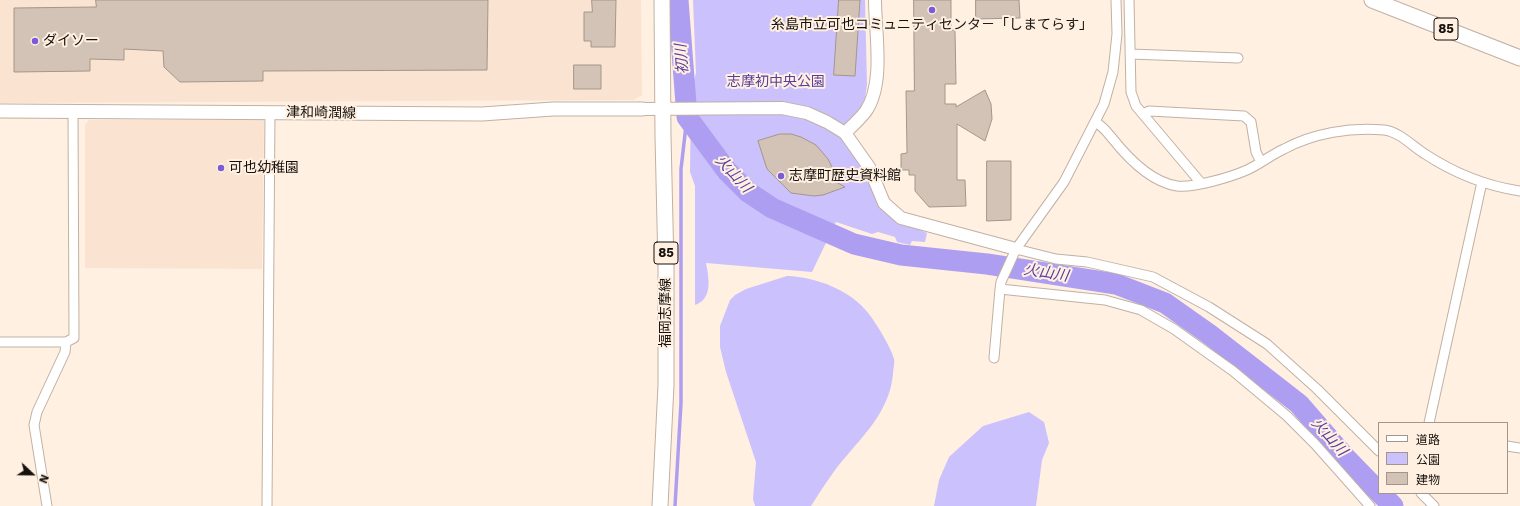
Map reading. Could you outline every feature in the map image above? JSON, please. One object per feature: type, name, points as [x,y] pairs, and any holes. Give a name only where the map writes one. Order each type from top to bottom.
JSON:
[{"type":"main road","name":"福岡志摩線","points":[[660,506],[666,377],[662,0]]},
{"type":"main road","name":"85","points":[[1372,0],[1520,58]]},
{"type":"main road","name":"津和崎潤線","points":[[0,111],[482,114],[553,109],[643,109]]},
{"type":"street","points":[[845,133],[866,110],[874,94],[877,79],[875,0]]},
{"type":"street","points":[[994,358],[1001,285],[1015,251],[1064,182],[1104,104],[1114,72],[1116,0]]},
{"type":"street","points":[[1129,0],[1132,92],[1136,106],[1201,183]]},
{"type":"street","points":[[1130,54],[1238,58]]},
{"type":"street","points":[[643,109],[709,110],[782,108],[807,113],[827,122],[845,133],[869,167],[884,203],[901,218],[1015,251],[1056,259],[1087,262],[1153,277],[1209,306],[1267,344],[1317,388],[1378,450]]},
{"type":"street","points":[[0,342],[66,342],[74,338],[73,111]]},
{"type":"street","points":[[1143,114],[1149,111],[1244,116],[1251,122],[1256,152],[1261,162]]},
{"type":"street","points":[[267,506],[270,112]]},
{"type":"street","points":[[1095,122],[1102,125],[1132,159],[1148,173],[1177,186],[1201,183],[1247,170],[1285,148],[1328,132],[1385,130],[1404,138],[1424,154],[1448,168],[1482,182],[1520,191]]},
{"type":"street","points":[[1428,422],[1482,182]]},
{"type":"street","points":[[1001,285],[1105,300],[1141,310],[1174,329],[1233,371],[1286,416],[1315,444],[1370,506]]},
{"type":"street","points":[[47,506],[34,425],[37,412],[65,352],[66,342]]},
{"type":"street","points":[[1508,446],[1520,448]]},
{"type":"street","points":[[1422,494],[1434,506]]},
{"type":"shaded area","points":[[0,0],[641,0],[642,95],[634,100],[0,103]]},
{"type":"shaded area","points":[[89,120],[264,120],[262,269],[85,268],[85,125]]},
{"type":"green space","name":"志摩初中央公園","points":[[693,0],[865,0],[867,85],[865,98],[849,145],[894,219],[927,233],[925,242],[912,241],[910,245],[897,242],[895,237],[878,232],[872,234],[836,222],[812,272],[706,263],[709,281],[707,293],[701,302],[695,305],[695,186],[690,172],[691,91],[696,73]]},
{"type":"green space","points":[[787,276],[821,282],[832,286],[853,298],[876,323],[890,349],[894,361],[893,374],[885,403],[878,416],[824,485],[811,506],[755,506],[753,499],[756,462],[726,372],[720,347],[720,326],[730,300],[735,295],[746,289]]},
{"type":"green space","points":[[1029,412],[1044,422],[1049,443],[1042,460],[1036,506],[934,506],[939,480],[949,457],[983,426]]},
{"type":"building","points":[[96,0],[488,0],[487,70],[263,71],[263,81],[180,82],[164,67],[163,51],[124,49],[124,60],[90,59],[90,71],[14,72],[14,8],[96,7]]},
{"type":"building","points":[[592,0],[616,0],[615,47],[591,47],[591,41],[584,41],[584,12],[592,12]]},
{"type":"building","points":[[839,0],[860,0],[855,76],[834,75]]},
{"type":"building","points":[[914,0],[951,0],[951,30],[955,30],[956,84],[945,84],[945,104],[956,104],[956,107],[985,90],[991,104],[992,119],[985,141],[957,124],[957,180],[965,180],[966,206],[929,207],[915,191],[915,175],[909,175],[909,170],[901,170],[901,154],[907,153],[906,91],[914,91]]},
{"type":"building","points":[[976,0],[1019,0],[1020,18],[976,19]]},
{"type":"building","points":[[574,65],[601,65],[601,89],[574,89]]},
{"type":"building","points":[[780,134],[791,134],[801,137],[816,145],[828,159],[835,173],[836,182],[845,187],[823,195],[814,196],[791,193],[767,169],[758,141]]},
{"type":"building","points":[[987,161],[1011,161],[1011,220],[987,221]]},
{"type":"waterway","name":"火山川","points":[[678,0],[687,117],[727,171],[748,192],[772,208],[854,244],[901,255],[987,264],[1116,284],[1165,303],[1209,334],[1299,404],[1345,457],[1378,491]]},
{"type":"waterway","points":[[675,506],[681,403],[681,169],[687,117]]},
{"type":"waterway","name":"火山川","points":[[1381,494],[1393,506]]},
{"type":"place","name":"糸島市立可也コミュニティセンタ－「しまてらす」","points":[[932,10]]},
{"type":"place","name":"ダイソー","points":[[35,41]]},
{"type":"place","name":"可也幼稚園","points":[[221,168]]},
{"type":"place","name":"志摩町歴史資料館","points":[[781,176]]},
{"type":"water label","name":"初川","points":[[682,59]]}]
